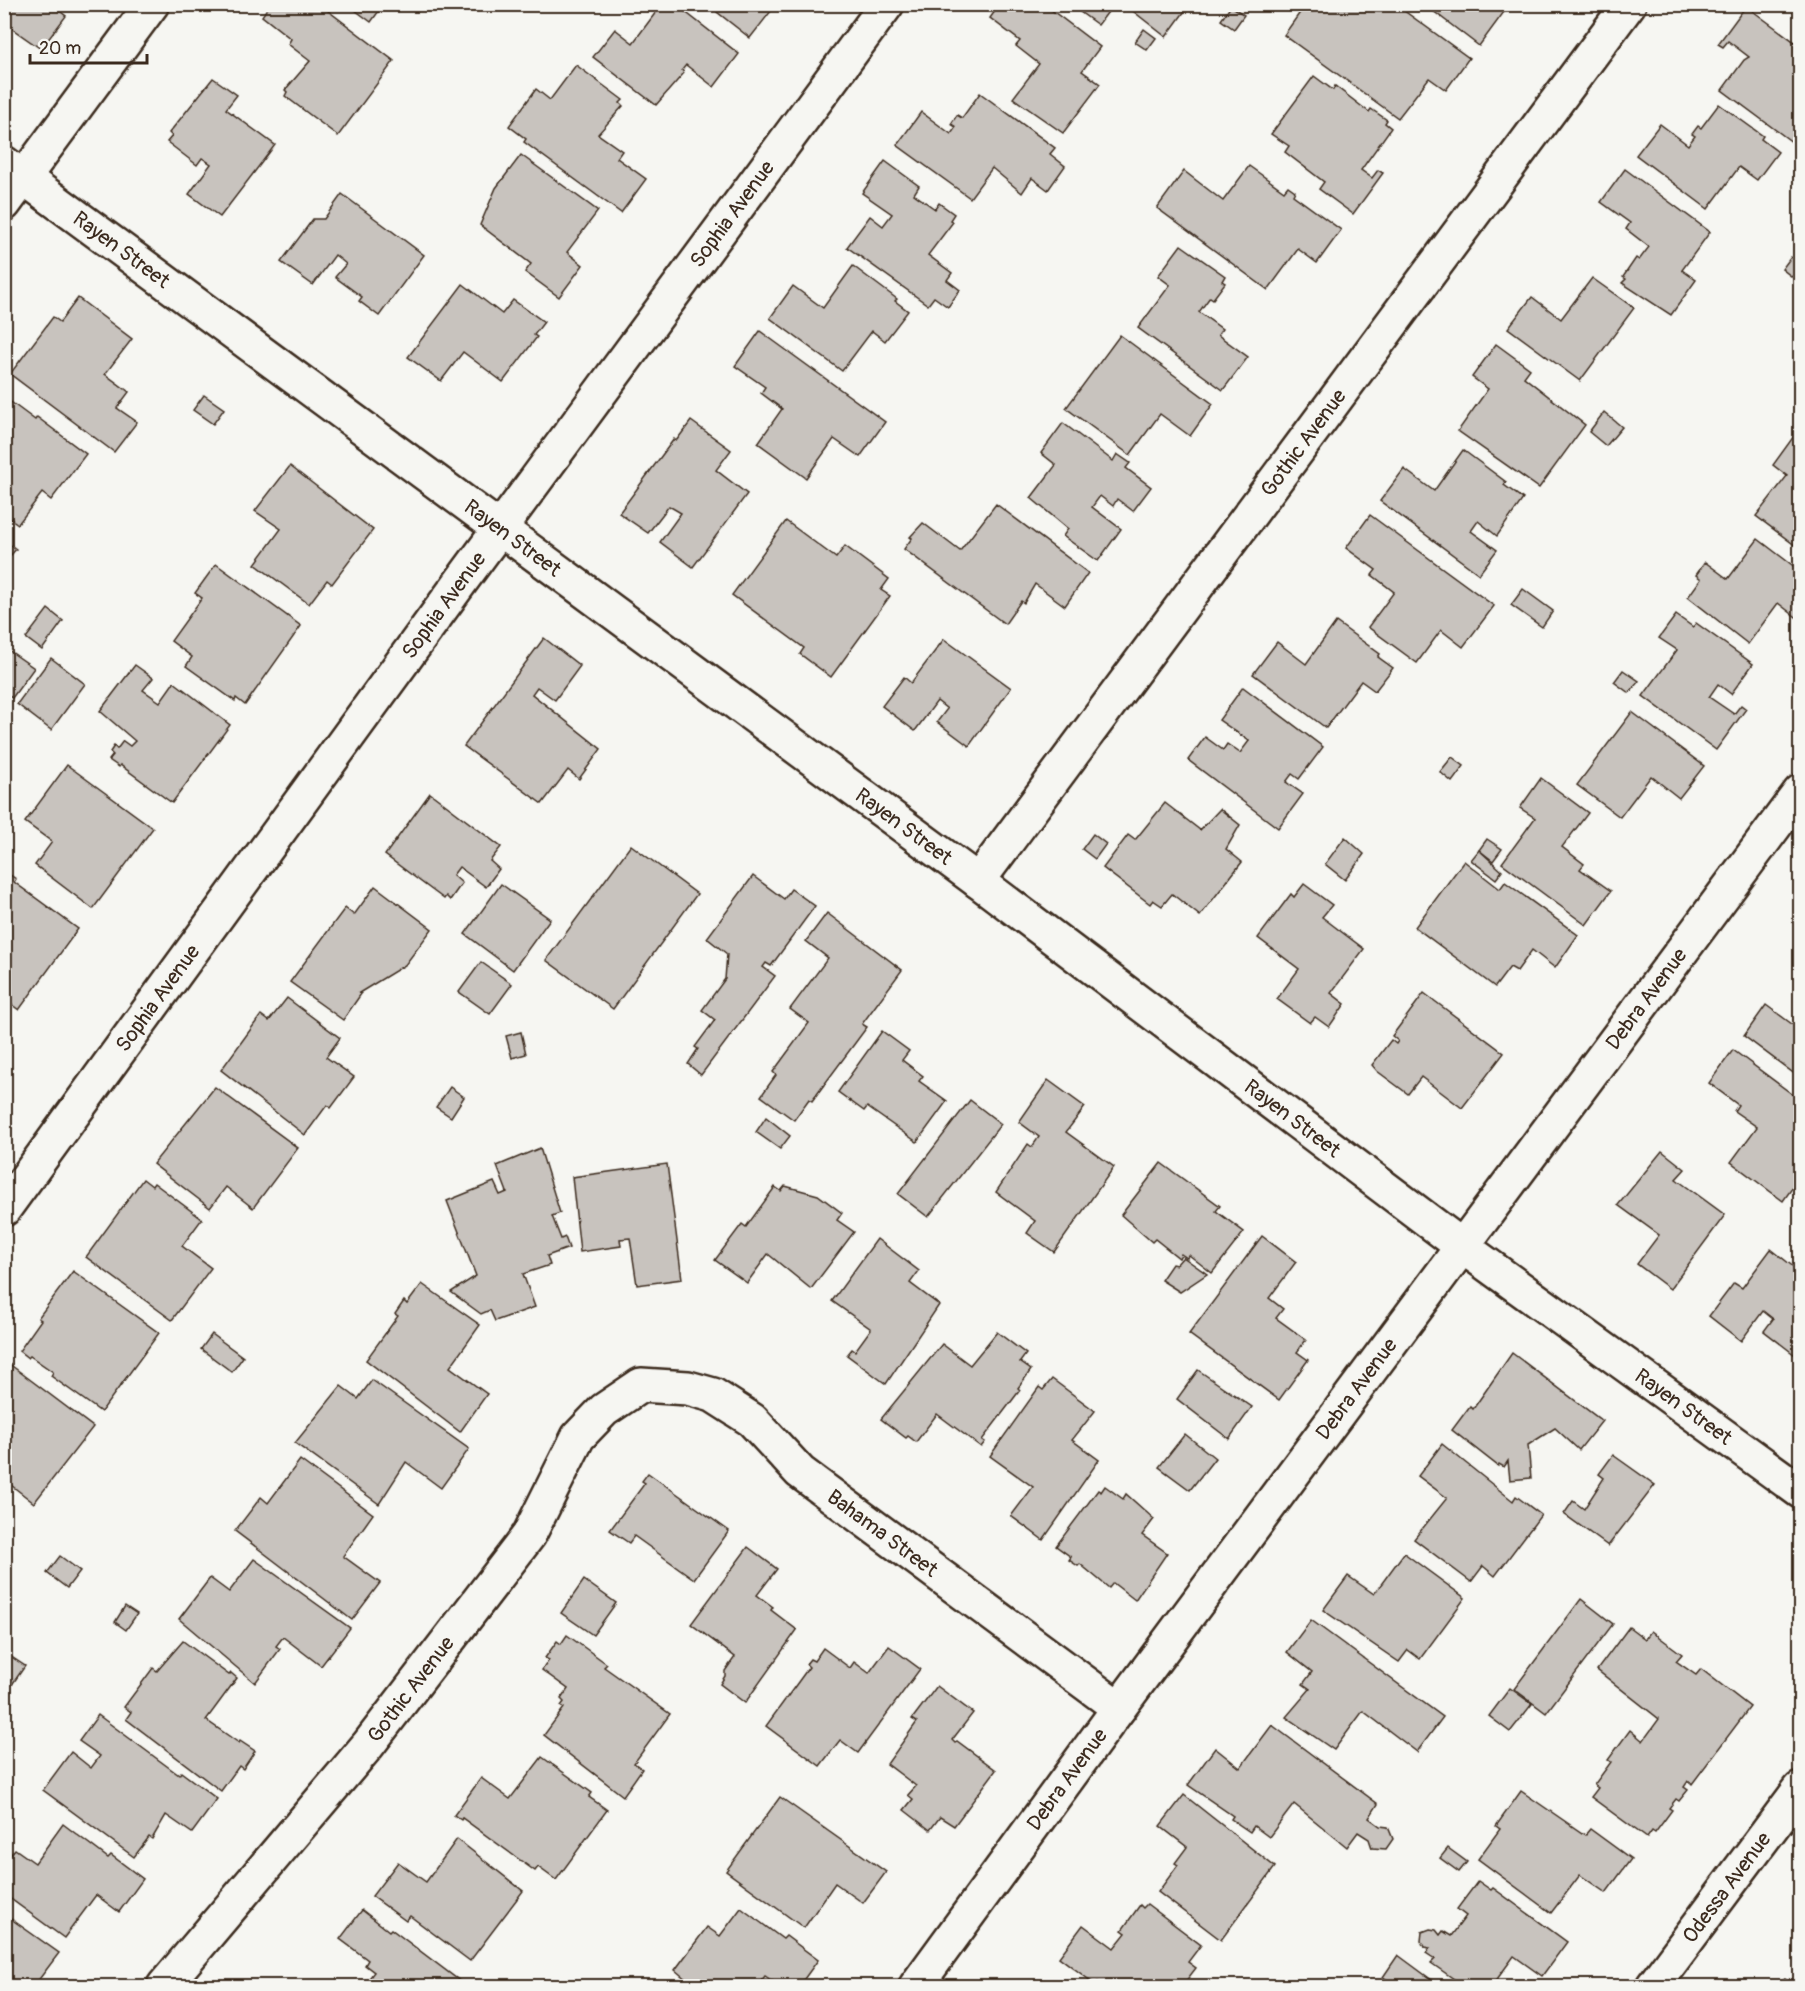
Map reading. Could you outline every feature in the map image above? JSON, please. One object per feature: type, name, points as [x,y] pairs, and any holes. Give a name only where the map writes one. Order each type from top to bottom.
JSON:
[{"type":"street","points":[[4,204],[14,170],[152,4]]},
{"type":"street","name":"Sophia Avenue","points":[[4,1209],[499,530],[887,4]]},
{"type":"street","name":"Gothic Avenue","points":[[978,881],[1629,4]]},
{"type":"street","name":"Rayen Street","points":[[14,170],[499,530],[978,881],[1463,1247],[1800,1491]]},
{"type":"street","name":"Debra Avenue","points":[[916,1986],[1119,1708],[1800,792]]},
{"type":"street","name":"Gothic Avenue","points":[[165,1986],[368,1745],[529,1535],[578,1437],[604,1410],[641,1385]]},
{"type":"street","name":"Bahama Street","points":[[641,1385],[688,1388],[713,1395],[752,1420],[800,1472],[1119,1708]]},
{"type":"street","name":"Odessa Avenue","points":[[1653,1986],[1800,1790]]},
{"type":"building","points":[[4,4],[51,4],[66,16],[41,49],[4,23]]},
{"type":"building","points":[[270,4],[319,4],[394,61],[338,136],[285,96],[287,92],[285,90],[310,61],[288,44],[291,39],[262,16]]},
{"type":"building","points":[[347,4],[384,4],[371,22]]},
{"type":"building","points":[[662,4],[675,4],[739,54],[714,87],[686,65],[682,70],[684,73],[656,105],[593,57],[615,29],[633,43]]},
{"type":"building","points":[[719,4],[772,4],[775,6],[750,38],[717,12],[721,6]]},
{"type":"building","points":[[1000,4],[1046,6],[1100,47],[1082,71],[1100,84],[1063,133],[1013,98],[1039,64],[1016,46],[1020,41],[990,18]]},
{"type":"building","points":[[1069,4],[1114,4],[1098,25]]},
{"type":"building","points":[[1124,4],[1190,4],[1166,37]]},
{"type":"building","points":[[1306,4],[1386,4],[1392,10],[1396,5],[1469,58],[1446,90],[1429,78],[1398,118],[1284,35]]},
{"type":"building","points":[[1424,4],[1494,4],[1504,12],[1479,46]]},
{"type":"building","points":[[1786,4],[1800,4],[1800,15]]},
{"type":"building","points":[[1231,6],[1244,15],[1234,29],[1221,20]]},
{"type":"building","points":[[1746,6],[1800,46],[1800,140],[1796,145],[1722,90],[1744,60],[1749,57],[1728,41],[1723,47],[1718,44]]},
{"type":"building","points":[[1144,29],[1156,38],[1147,50],[1135,42]]},
{"type":"building","points":[[576,65],[623,100],[620,103],[623,106],[598,134],[622,151],[617,158],[646,179],[621,213],[524,142],[526,139],[509,126],[536,89],[550,100]]},
{"type":"building","points":[[1314,76],[1333,90],[1335,86],[1369,112],[1371,109],[1387,120],[1385,123],[1391,128],[1361,170],[1372,178],[1378,170],[1383,173],[1353,214],[1319,189],[1324,182],[1285,152],[1289,146],[1271,134]]},
{"type":"building","points":[[213,78],[237,95],[226,109],[275,145],[220,217],[189,194],[211,164],[202,158],[197,165],[167,142],[172,136],[169,133]]},
{"type":"building","points":[[980,93],[1055,148],[1050,154],[1065,166],[1048,190],[1032,178],[1022,193],[992,168],[970,198],[897,145],[921,112],[951,134],[956,127],[951,124],[957,115],[962,118]]},
{"type":"building","points":[[1719,104],[1763,136],[1761,139],[1778,152],[1757,180],[1739,167],[1708,209],[1636,155],[1660,124],[1688,145],[1695,136],[1692,134],[1698,126],[1701,128]]},
{"type":"building","points":[[521,155],[598,211],[567,252],[583,265],[559,297],[525,272],[531,264],[480,225],[496,188]]},
{"type":"building","points":[[885,161],[919,186],[914,194],[935,209],[939,203],[954,214],[950,220],[953,222],[928,255],[952,273],[947,280],[960,290],[948,307],[934,297],[928,305],[847,247],[870,216],[883,226],[892,214],[862,193]]},
{"type":"building","points":[[1249,166],[1284,191],[1288,186],[1295,191],[1293,195],[1341,230],[1317,263],[1298,249],[1268,290],[1157,208],[1184,171],[1223,201]]},
{"type":"building","points":[[1625,169],[1710,232],[1682,270],[1696,280],[1671,315],[1622,283],[1626,279],[1623,277],[1636,258],[1639,260],[1649,247],[1626,229],[1630,223],[1601,202]]},
{"type":"building","points":[[342,194],[424,255],[379,316],[359,301],[362,297],[335,277],[346,264],[335,255],[313,285],[281,262],[313,219],[324,219]]},
{"type":"building","points":[[1181,245],[1225,276],[1222,281],[1225,283],[1213,299],[1210,297],[1199,312],[1222,329],[1218,335],[1248,357],[1223,390],[1138,328],[1170,285],[1158,276]]},
{"type":"building","points":[[1791,257],[1800,263],[1800,275],[1796,280],[1782,269]]},
{"type":"building","points":[[853,266],[897,299],[895,301],[908,311],[885,341],[872,331],[842,371],[770,318],[793,286],[823,308]]},
{"type":"building","points":[[1592,278],[1634,308],[1580,381],[1508,328],[1532,297],[1561,319]]},
{"type":"building","points":[[463,284],[502,314],[513,300],[544,322],[534,335],[537,337],[503,382],[463,352],[441,381],[408,357]]},
{"type":"building","points":[[78,298],[132,339],[105,374],[129,392],[117,408],[137,422],[114,452],[10,374],[53,317],[60,322]]},
{"type":"building","points":[[760,331],[885,422],[860,457],[834,439],[806,478],[758,443],[782,409],[761,393],[765,387],[735,366]]},
{"type":"building","points":[[1120,335],[1213,404],[1190,436],[1160,414],[1130,455],[1066,408]]},
{"type":"building","points":[[1496,344],[1530,369],[1524,377],[1585,425],[1539,488],[1458,431],[1488,389],[1472,377]]},
{"type":"building","points":[[204,395],[224,409],[213,424],[193,410]]},
{"type":"building","points":[[4,397],[35,420],[37,417],[86,454],[51,500],[42,493],[18,524],[4,514]]},
{"type":"building","points":[[1604,412],[1622,427],[1606,446],[1589,432]]},
{"type":"building","points":[[691,421],[731,450],[716,470],[747,494],[693,567],[660,542],[681,513],[669,506],[648,533],[619,513],[674,439],[676,441]]},
{"type":"building","points":[[1063,423],[1113,461],[1117,454],[1130,463],[1126,468],[1151,487],[1133,511],[1117,499],[1113,506],[1100,496],[1092,507],[1121,529],[1098,561],[1063,536],[1068,529],[1031,498],[1056,465],[1041,453]]},
{"type":"building","points":[[1794,436],[1800,441],[1800,549],[1756,516],[1787,476],[1773,465]]},
{"type":"building","points":[[1463,450],[1506,482],[1504,485],[1523,499],[1497,536],[1478,521],[1471,531],[1497,550],[1479,574],[1380,501],[1404,469],[1434,491]]},
{"type":"building","points":[[290,466],[373,530],[332,584],[327,580],[309,604],[255,564],[281,529],[255,511]]},
{"type":"building","points":[[996,504],[1088,573],[1065,606],[1035,584],[1024,603],[1021,601],[1005,624],[904,549],[912,538],[910,537],[923,523],[960,551]]},
{"type":"building","points":[[1370,515],[1494,606],[1463,647],[1441,630],[1417,663],[1368,627],[1394,592],[1372,575],[1376,570],[1346,548]]},
{"type":"building","points":[[786,521],[836,558],[845,546],[889,579],[881,590],[890,596],[831,677],[800,654],[804,648],[732,595]]},
{"type":"building","points":[[1758,539],[1800,571],[1800,620],[1778,603],[1748,644],[1688,597],[1701,579],[1696,575],[1705,562],[1728,579]]},
{"type":"building","points":[[4,540],[16,549],[4,563]]},
{"type":"building","points":[[216,564],[301,626],[245,705],[236,698],[235,701],[186,666],[192,657],[171,641],[202,598],[195,593]]},
{"type":"building","points":[[1523,589],[1553,611],[1542,627],[1511,605]]},
{"type":"building","points":[[48,609],[63,621],[42,650],[26,638]]},
{"type":"building","points":[[1676,615],[1693,627],[1696,623],[1753,664],[1731,694],[1718,684],[1709,697],[1734,714],[1741,705],[1746,709],[1716,750],[1643,696],[1677,650],[1659,638]]},
{"type":"building","points":[[1336,622],[1380,654],[1378,657],[1393,668],[1375,691],[1361,681],[1326,728],[1253,674],[1277,642],[1306,664]]},
{"type":"building","points":[[544,638],[580,666],[555,700],[537,687],[532,694],[601,749],[579,779],[568,770],[542,804],[464,746]]},
{"type":"building","points":[[944,639],[1011,688],[969,746],[937,722],[947,709],[937,701],[915,731],[882,706],[904,677],[911,683]]},
{"type":"building","points":[[4,647],[34,668],[12,698],[4,693]]},
{"type":"building","points":[[51,658],[85,684],[51,730],[17,704]]},
{"type":"building","points":[[135,665],[153,678],[143,690],[160,702],[174,682],[230,725],[172,803],[120,765],[119,767],[109,760],[113,755],[110,752],[114,746],[117,749],[123,741],[130,746],[135,741],[100,711]]},
{"type":"building","points":[[1623,670],[1639,681],[1629,693],[1614,682]]},
{"type":"building","points":[[1243,687],[1323,747],[1299,779],[1292,774],[1286,782],[1303,794],[1278,828],[1188,760],[1205,737],[1223,750],[1227,744],[1240,753],[1249,741],[1219,720]]},
{"type":"building","points":[[1632,712],[1704,766],[1679,798],[1651,776],[1620,817],[1577,785]]},
{"type":"building","points":[[1452,757],[1464,766],[1452,782],[1440,772]]},
{"type":"building","points":[[67,765],[153,828],[93,909],[35,865],[52,842],[25,822]]},
{"type":"building","points":[[1541,778],[1588,813],[1562,847],[1584,864],[1580,869],[1611,891],[1586,925],[1502,863],[1535,818],[1520,808]]},
{"type":"building","points":[[430,793],[501,847],[490,861],[499,869],[486,887],[459,867],[453,875],[462,883],[450,900],[446,896],[444,899],[385,855]]},
{"type":"building","points":[[1165,803],[1200,830],[1220,809],[1240,825],[1226,849],[1242,862],[1200,916],[1172,894],[1162,906],[1153,900],[1150,904],[1103,868],[1128,835],[1135,840]]},
{"type":"building","points":[[1093,834],[1106,844],[1095,859],[1082,849]]},
{"type":"building","points":[[1345,837],[1364,854],[1345,880],[1325,864]]},
{"type":"building","points":[[1487,839],[1502,849],[1493,861],[1479,850]]},
{"type":"building","points":[[631,845],[697,894],[613,1009],[546,960]]},
{"type":"building","points":[[1479,850],[1502,871],[1496,879],[1471,860]]},
{"type":"building","points":[[1464,861],[1500,889],[1505,882],[1578,935],[1555,968],[1532,950],[1517,971],[1510,967],[1495,987],[1415,927]]},
{"type":"building","points":[[4,871],[16,879],[14,882],[78,929],[19,1010],[4,999]]},
{"type":"building","points":[[753,876],[784,899],[791,889],[815,906],[771,966],[766,963],[763,967],[775,976],[701,1075],[688,1064],[698,1049],[695,1047],[715,1020],[702,1010],[725,979],[727,954],[707,938]]},
{"type":"building","points":[[501,884],[550,919],[513,970],[465,934]]},
{"type":"building","points":[[1304,884],[1332,905],[1322,917],[1364,949],[1331,993],[1345,1004],[1329,1027],[1315,1017],[1310,1023],[1277,999],[1299,969],[1258,938],[1291,894],[1294,897]]},
{"type":"building","points":[[375,886],[432,929],[405,965],[359,993],[361,994],[343,1020],[290,982],[345,908],[354,915]]},
{"type":"building","points":[[827,913],[902,970],[862,1024],[867,1027],[812,1101],[809,1099],[794,1120],[761,1096],[776,1075],[773,1072],[809,1023],[790,1009],[828,958],[806,941]]},
{"type":"building","points":[[481,962],[512,984],[490,1014],[459,992]]},
{"type":"building","points":[[1424,993],[1504,1053],[1462,1108],[1421,1077],[1408,1094],[1372,1065],[1391,1040],[1396,1044],[1398,1041],[1392,1036]]},
{"type":"building","points":[[287,998],[340,1038],[326,1057],[354,1077],[331,1108],[327,1105],[305,1135],[221,1070],[261,1015],[269,1021]]},
{"type":"building","points":[[1766,1005],[1796,1027],[1800,1021],[1800,1078],[1744,1036]]},
{"type":"building","points":[[882,1031],[909,1051],[902,1060],[923,1076],[919,1081],[947,1101],[917,1142],[867,1107],[864,1111],[838,1092]]},
{"type":"building","points":[[521,1032],[526,1054],[512,1058],[506,1036]]},
{"type":"building","points":[[1733,1050],[1800,1100],[1800,1177],[1783,1201],[1731,1162],[1757,1127],[1734,1111],[1738,1105],[1709,1083]]},
{"type":"building","points":[[1048,1080],[1085,1107],[1066,1132],[1114,1167],[1054,1252],[1027,1233],[1035,1221],[996,1192],[1028,1144],[1032,1147],[1039,1137],[1019,1122]]},
{"type":"building","points":[[215,1087],[298,1148],[253,1208],[226,1187],[210,1208],[153,1164]]},
{"type":"building","points":[[450,1087],[464,1097],[451,1117],[436,1107]]},
{"type":"building","points":[[970,1100],[1001,1124],[928,1217],[898,1194]]},
{"type":"building","points":[[766,1117],[790,1136],[780,1149],[756,1132]]},
{"type":"building","points":[[540,1148],[560,1213],[552,1216],[561,1239],[565,1237],[569,1248],[547,1256],[550,1265],[523,1274],[535,1307],[495,1321],[490,1310],[481,1314],[451,1292],[476,1276],[447,1201],[494,1182],[500,1195],[507,1192],[497,1166]]},
{"type":"building","points":[[1662,1151],[1685,1169],[1676,1179],[1725,1215],[1670,1289],[1637,1264],[1659,1235],[1618,1205]]},
{"type":"building","points":[[1161,1163],[1220,1206],[1216,1211],[1244,1232],[1212,1273],[1189,1255],[1187,1258],[1181,1254],[1179,1258],[1155,1239],[1152,1242],[1121,1215]]},
{"type":"building","points":[[667,1164],[682,1279],[637,1285],[630,1238],[620,1239],[621,1246],[580,1252],[572,1177]]},
{"type":"building","points":[[143,1179],[152,1186],[154,1183],[202,1219],[182,1246],[211,1268],[172,1320],[86,1257]]},
{"type":"building","points":[[785,1186],[818,1195],[842,1213],[837,1220],[854,1232],[811,1289],[768,1254],[747,1283],[715,1260],[742,1224],[746,1227],[775,1187],[781,1191]]},
{"type":"building","points":[[1262,1236],[1296,1262],[1269,1298],[1283,1309],[1276,1318],[1306,1340],[1297,1352],[1308,1360],[1279,1400],[1189,1334]]},
{"type":"building","points":[[877,1239],[919,1271],[910,1283],[939,1305],[886,1384],[847,1355],[852,1349],[855,1351],[871,1329],[832,1301]]},
{"type":"building","points":[[1771,1249],[1800,1272],[1800,1348],[1795,1355],[1764,1331],[1773,1319],[1763,1311],[1741,1341],[1709,1316],[1734,1283],[1742,1288]]},
{"type":"building","points":[[1183,1257],[1207,1274],[1180,1292],[1161,1280],[1172,1264],[1176,1265]]},
{"type":"building","points":[[73,1271],[159,1333],[101,1412],[51,1376],[53,1372],[19,1351],[41,1320],[38,1318]]},
{"type":"building","points":[[422,1284],[480,1325],[450,1367],[487,1394],[460,1432],[366,1360],[398,1316],[395,1314],[404,1301],[407,1304]]},
{"type":"building","points":[[997,1332],[1026,1354],[1020,1362],[1031,1370],[1018,1388],[1020,1390],[982,1440],[985,1442],[981,1447],[937,1414],[916,1442],[908,1436],[906,1438],[881,1419],[942,1344],[970,1365]]},
{"type":"building","points":[[212,1334],[243,1357],[232,1372],[201,1349]]},
{"type":"building","points":[[1512,1353],[1602,1421],[1579,1450],[1555,1428],[1528,1445],[1531,1478],[1510,1480],[1508,1461],[1504,1467],[1499,1464],[1498,1466],[1452,1430],[1470,1406],[1473,1409]]},
{"type":"building","points":[[8,1363],[93,1427],[34,1503],[7,1482],[4,1486],[4,1367]]},
{"type":"building","points":[[1198,1370],[1252,1407],[1229,1439],[1177,1399]]},
{"type":"building","points":[[1052,1379],[1095,1411],[1072,1440],[1099,1460],[1043,1540],[1011,1516],[1033,1487],[990,1456],[1039,1387],[1043,1390]]},
{"type":"building","points":[[372,1380],[469,1449],[441,1488],[406,1462],[379,1504],[295,1443],[341,1386],[358,1399]]},
{"type":"building","points":[[1185,1434],[1215,1458],[1190,1490],[1159,1467]]},
{"type":"building","points":[[1442,1444],[1513,1501],[1516,1496],[1541,1515],[1495,1576],[1483,1566],[1471,1582],[1414,1539],[1447,1498],[1418,1476]]},
{"type":"building","points":[[1613,1455],[1655,1485],[1608,1546],[1564,1514],[1573,1501],[1584,1509],[1604,1478],[1599,1474]]},
{"type":"building","points":[[300,1460],[373,1514],[343,1556],[380,1583],[352,1620],[235,1531],[261,1497],[268,1503]]},
{"type":"building","points":[[648,1473],[729,1531],[694,1579],[634,1536],[629,1543],[610,1530],[645,1483],[642,1481]]},
{"type":"building","points":[[1105,1486],[1123,1499],[1126,1494],[1154,1519],[1142,1535],[1167,1553],[1135,1600],[1113,1583],[1109,1588],[1080,1564],[1078,1566],[1069,1560],[1071,1557],[1056,1546],[1098,1490],[1101,1492]]},
{"type":"building","points":[[748,1547],[777,1569],[757,1595],[773,1607],[771,1610],[797,1630],[745,1703],[720,1684],[725,1671],[735,1657],[691,1624]]},
{"type":"building","points":[[1404,1553],[1465,1598],[1420,1659],[1408,1650],[1399,1662],[1323,1610],[1348,1576],[1374,1594]]},
{"type":"building","points":[[60,1556],[80,1571],[67,1588],[47,1573]]},
{"type":"building","points":[[254,1559],[350,1628],[321,1666],[283,1637],[276,1646],[280,1649],[255,1683],[179,1619],[210,1578],[229,1592]]},
{"type":"building","points":[[584,1580],[616,1603],[593,1635],[561,1613]]},
{"type":"building","points":[[1581,1599],[1613,1624],[1546,1713],[1514,1689]]},
{"type":"building","points":[[125,1606],[137,1614],[126,1630],[115,1622]]},
{"type":"building","points":[[1311,1620],[1443,1717],[1417,1752],[1363,1711],[1334,1750],[1286,1717],[1310,1689],[1303,1684],[1312,1672],[1287,1652]]},
{"type":"building","points":[[1629,1627],[1645,1639],[1651,1631],[1682,1654],[1676,1661],[1696,1675],[1701,1669],[1750,1707],[1692,1784],[1688,1781],[1684,1787],[1688,1790],[1669,1808],[1672,1810],[1655,1833],[1652,1831],[1647,1838],[1591,1797],[1598,1788],[1594,1785],[1611,1762],[1608,1760],[1630,1730],[1643,1741],[1659,1719],[1597,1670]]},
{"type":"building","points":[[567,1635],[607,1664],[604,1667],[670,1714],[634,1763],[642,1769],[623,1796],[544,1735],[564,1708],[561,1706],[564,1702],[561,1699],[568,1689],[542,1670],[549,1660],[545,1658],[557,1641],[561,1644]]},
{"type":"building","points":[[183,1641],[229,1675],[231,1673],[237,1678],[206,1720],[255,1751],[243,1769],[239,1766],[221,1791],[126,1719],[131,1712],[124,1707],[153,1668],[157,1671]]},
{"type":"building","points":[[889,1646],[920,1669],[858,1753],[840,1740],[820,1766],[766,1726],[809,1667],[806,1664],[810,1659],[814,1661],[823,1648],[850,1668],[854,1662],[869,1673]]},
{"type":"building","points":[[4,1652],[25,1666],[4,1696]]},
{"type":"building","points":[[937,1686],[973,1713],[952,1740],[955,1743],[957,1741],[996,1770],[954,1826],[940,1817],[930,1830],[904,1810],[913,1799],[908,1795],[916,1786],[887,1764],[917,1722],[912,1719]]},
{"type":"building","points":[[1510,1688],[1532,1704],[1510,1732],[1489,1716]]},
{"type":"building","points":[[98,1715],[179,1775],[181,1772],[217,1799],[192,1833],[166,1815],[152,1839],[149,1837],[134,1857],[43,1790],[71,1752],[91,1768],[100,1756],[79,1741]]},
{"type":"building","points":[[1272,1725],[1378,1804],[1369,1818],[1380,1826],[1388,1827],[1393,1839],[1386,1849],[1372,1848],[1369,1839],[1358,1832],[1347,1847],[1294,1804],[1269,1837],[1254,1826],[1250,1832],[1231,1819],[1233,1816],[1188,1785],[1215,1748],[1240,1768]]},
{"type":"building","points":[[542,1757],[592,1793],[589,1797],[607,1810],[556,1880],[538,1867],[535,1871],[462,1818],[461,1820],[454,1815],[481,1778],[510,1799]]},
{"type":"building","points":[[1521,1791],[1585,1835],[1590,1829],[1631,1859],[1606,1893],[1580,1875],[1551,1913],[1478,1859],[1500,1829],[1496,1826]]},
{"type":"building","points":[[1184,1795],[1275,1867],[1221,1940],[1158,1892],[1178,1865],[1175,1863],[1187,1847],[1160,1826]]},
{"type":"building","points":[[780,1797],[886,1872],[863,1903],[835,1883],[804,1928],[726,1871]]},
{"type":"building","points":[[63,1824],[108,1858],[111,1855],[143,1879],[119,1912],[96,1895],[64,1938],[4,1894],[4,1863],[15,1849],[35,1863]]},
{"type":"building","points":[[457,1839],[523,1891],[470,1961],[410,1916],[406,1921],[372,1896],[398,1862],[426,1882]]},
{"type":"building","points":[[1448,1848],[1467,1862],[1459,1872],[1440,1858]]},
{"type":"building","points":[[1478,1881],[1491,1890],[1493,1888],[1567,1942],[1542,1976],[1514,1956],[1492,1986],[1464,1986],[1431,1963],[1435,1959],[1426,1953],[1430,1948],[1424,1947],[1421,1941],[1422,1932],[1430,1929],[1436,1930],[1440,1935],[1443,1931],[1451,1936],[1466,1916],[1457,1909]]},
{"type":"building","points":[[1147,1904],[1201,1945],[1188,1962],[1196,1968],[1182,1986],[1103,1986],[1098,1982],[1096,1985],[1059,1957],[1083,1925],[1114,1948],[1126,1933],[1122,1930],[1140,1905],[1143,1908]]},
{"type":"building","points":[[741,1908],[783,1939],[786,1936],[818,1960],[799,1986],[780,1986],[765,1976],[757,1986],[694,1986],[675,1970],[707,1927],[720,1936]]},
{"type":"building","points":[[362,1910],[461,1982],[458,1986],[363,1986],[374,1972],[365,1965],[368,1960],[340,1939]]},
{"type":"building","points":[[4,1914],[59,1953],[34,1986],[4,1986]]},
{"type":"building","points":[[1398,1955],[1440,1986],[1381,1986],[1386,1979],[1383,1977]]},
{"type":"building","points":[[1785,1978],[1797,1986],[1775,1986]]}]
